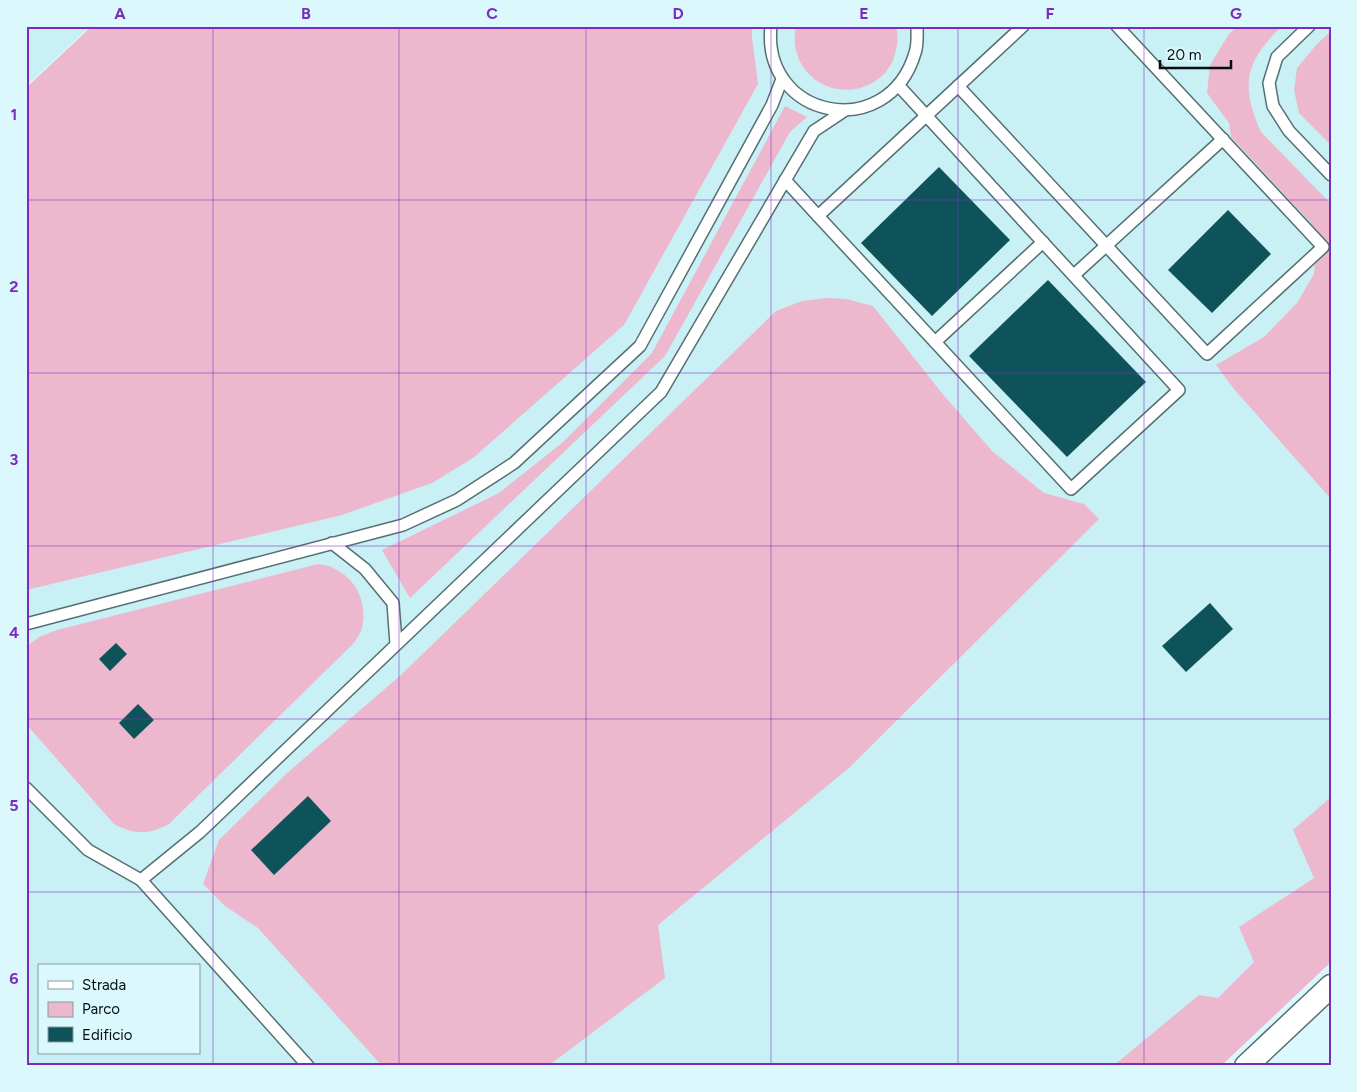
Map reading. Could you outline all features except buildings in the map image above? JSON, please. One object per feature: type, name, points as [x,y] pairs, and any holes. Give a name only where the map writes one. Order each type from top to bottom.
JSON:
[{"type":"street","points":[[1261,1061],[1331,986]]},
{"type":"lane","points":[[771,26],[769,40],[773,60],[782,79],[799,96],[806,100],[820,107],[844,110],[869,106],[891,94],[907,74],[916,51],[917,26]]},
{"type":"lane","points":[[818,216],[1023,26]]},
{"type":"lane","points":[[958,86],[1208,354],[1323,248],[1117,26]]},
{"type":"lane","points":[[1308,26],[1277,57],[1269,83],[1272,106],[1288,131],[1331,175]]},
{"type":"lane","points":[[26,624],[403,525],[456,500],[514,463],[640,346],[772,105],[782,79]]},
{"type":"lane","points":[[785,180],[1070,489],[1179,390],[898,85]]},
{"type":"lane","points":[[141,880],[200,832],[661,392],[814,131],[844,110]]},
{"type":"lane","points":[[1074,276],[1222,139]]},
{"type":"lane","points":[[935,342],[1043,242]]},
{"type":"lane","points":[[332,544],[365,569],[393,603],[396,644]]},
{"type":"lane","points":[[26,788],[88,850],[141,880],[308,1066]]},
{"type":"shaded area","points":[[26,26],[90,26],[26,86]]},
{"type":"shaded area","points":[[92,26],[1331,26],[1331,948],[1206,1066],[26,1066],[26,88]]},
{"type":"green space","points":[[92,26],[752,26],[758,84],[624,325],[473,458],[432,483],[342,515],[26,590],[26,88]]},
{"type":"green space","points":[[796,26],[896,26],[896,52],[891,64],[882,76],[872,83],[857,89],[842,90],[815,80],[805,70],[798,57],[795,42]]},
{"type":"green space","points":[[1238,26],[1282,26],[1260,51],[1250,75],[1250,100],[1254,115],[1261,132],[1331,204],[1331,499],[1234,389],[1216,365],[1264,337],[1297,303],[1314,274],[1316,246],[1311,223],[1231,137],[1229,123],[1207,93],[1210,65],[1229,34]]},
{"type":"green space","points":[[1331,31],[1331,145],[1299,113],[1294,90],[1297,68],[1317,44]]},
{"type":"green space","points":[[785,106],[807,117],[790,132],[665,356],[410,598],[382,550],[499,493],[562,443],[652,353]]},
{"type":"green space","points":[[827,298],[846,299],[873,306],[941,392],[992,451],[1044,493],[1084,504],[1099,519],[850,767],[658,925],[665,978],[548,1066],[382,1066],[258,928],[225,906],[203,884],[219,840],[286,774],[401,675],[776,311],[802,301]]},
{"type":"green space","points":[[318,564],[330,566],[349,579],[355,586],[362,603],[363,622],[361,631],[353,644],[169,824],[148,832],[135,832],[114,824],[26,724],[26,647],[39,637],[57,630]]},
{"type":"green space","points":[[1331,797],[1331,962],[1221,1066],[1113,1066],[1199,995],[1218,998],[1254,962],[1239,927],[1314,878],[1293,830]]}]
